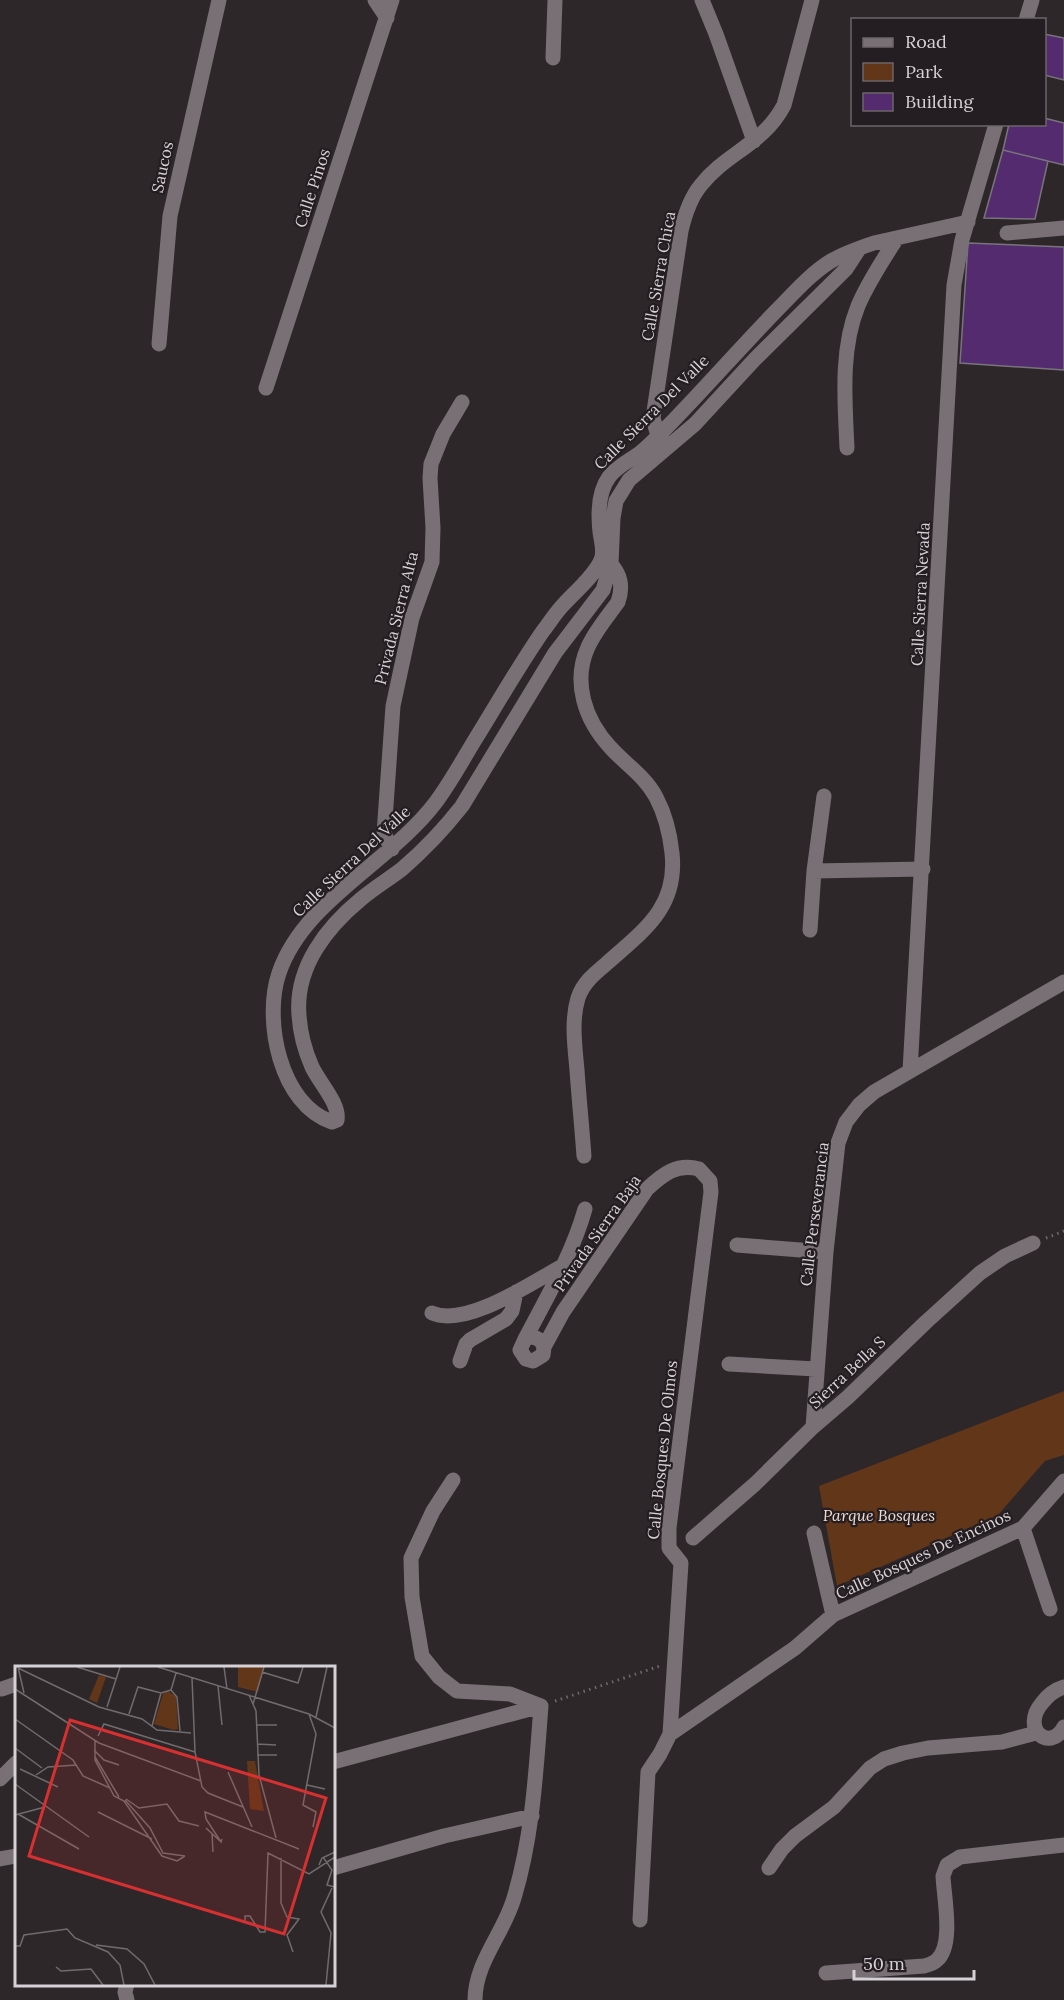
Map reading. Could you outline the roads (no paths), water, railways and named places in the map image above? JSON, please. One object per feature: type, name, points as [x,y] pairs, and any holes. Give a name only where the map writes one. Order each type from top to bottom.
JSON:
[{"type":"street","name":"Saucos","points":[[159,344],[170,216],[219,0]]},
{"type":"street","points":[[375,0],[387,18]]},
{"type":"street","name":"Calle Pinos","points":[[266,388],[392,0]]},
{"type":"street","points":[[553,58],[555,0]]},
{"type":"street","points":[[702,0],[754,141]]},
{"type":"street","name":"Calle Sierra Chica","points":[[658,435],[653,418],[685,214],[692,199],[707,179],[722,164],[754,141],[773,122],[784,105],[812,0]]},
{"type":"street","points":[[1027,18],[1032,0]]},
{"type":"street","name":"Calle Sierra Nevada","points":[[910,1071],[952,314],[957,260],[995,126]]},
{"type":"street","name":"Calle Sierra Del Valle","points":[[607,560],[599,516],[600,498],[608,478],[658,435],[800,286],[830,261],[859,249],[968,222]]},
{"type":"street","points":[[1007,233],[1064,228]]},
{"type":"street","points":[[847,448],[846,356],[851,328],[868,283],[897,238]]},
{"type":"street","name":"Calle Sierra Del Valle","points":[[607,560],[562,606],[539,637],[437,801],[392,849],[315,915],[300,933],[286,956],[278,977],[274,1000],[274,1026],[278,1050],[286,1077],[302,1102],[320,1118],[333,1122],[338,1118],[336,1109],[306,1052],[298,1012],[299,993],[310,958],[319,943],[360,899],[425,849],[462,806],[555,653],[603,590],[616,501],[628,480],[695,424],[755,359],[846,269],[859,249]]},
{"type":"street","name":"Privada Sierra Alta","points":[[392,849],[384,834],[393,706],[412,618],[432,562],[434,542],[429,478],[431,464],[443,434],[462,402]]},
{"type":"street","points":[[658,435],[668,448]]},
{"type":"street","points":[[584,1156],[574,1029],[578,999],[583,986],[645,930],[658,915],[668,895],[672,874],[668,827],[655,795],[640,775],[601,736],[593,725],[583,699],[581,688],[583,658],[594,635],[621,596],[620,576],[607,560]]},
{"type":"street","points":[[810,930],[814,871],[825,796]]},
{"type":"street","points":[[814,871],[923,869]]},
{"type":"street","name":"Calle Perseverancia","points":[[813,1427],[826,1252],[838,1143],[846,1122],[874,1092],[1064,982]]},
{"type":"street","name":"Privada Sierra Baja","points":[[585,1209],[578,1233],[564,1265],[525,1339],[532,1337],[540,1340],[544,1347],[563,1312],[647,1189],[672,1169],[681,1166],[699,1169]]},
{"type":"street","name":"Calle Bosques De Olmos","points":[[640,1920],[648,1772],[670,1734],[676,1660],[681,1563],[669,1548],[669,1528],[711,1192],[710,1181],[699,1169]]},
{"type":"street","name":"Sierra Bella S","points":[[693,1538],[755,1484],[813,1427],[980,1273],[1005,1256],[1033,1243]]},
{"type":"street","points":[[737,1245],[826,1252]]},
{"type":"street","points":[[432,1313],[442,1317],[468,1314],[516,1292],[564,1265]]},
{"type":"street","points":[[460,1361],[466,1344],[470,1340],[511,1315],[516,1292]]},
{"type":"street","points":[[729,1364],[816,1369]]},
{"type":"street","points":[[453,1479],[433,1511],[411,1558],[412,1597],[422,1656],[439,1677],[457,1691],[510,1694],[541,1706]]},
{"type":"street","name":"Calle Bosques De Encinos","points":[[670,1734],[795,1648],[833,1615],[1023,1528],[1064,1481]]},
{"type":"street","points":[[1023,1528],[1050,1609]]},
{"type":"street","points":[[814,1533],[833,1615]]},
{"type":"street","points":[[1064,1687],[1050,1694],[1036,1710],[1033,1718],[1036,1733],[1041,1737],[1055,1736],[1064,1727]]},
{"type":"street","points":[[334,1762],[541,1706]]},
{"type":"street","points":[[475,2000],[482,1965],[513,1901],[532,1816],[541,1706]]},
{"type":"street","points":[[769,1868],[782,1849],[795,1836],[834,1807],[870,1768],[884,1759],[928,1748],[1002,1742],[1036,1733]]},
{"type":"street","points":[[0,1779],[15,1764]]},
{"type":"street","points":[[334,1868],[444,1836],[532,1816]]},
{"type":"street","points":[[826,1973],[924,1966],[933,1963],[939,1959],[946,1944],[943,1876],[944,1870],[951,1861],[968,1856],[1064,1845]]},
{"type":"street","points":[[0,1859],[15,1856]]},
{"type":"street","points":[[127,1985],[125,1992],[127,2000]]},
{"type":"park label","name":"Parque Bosques","points":[[879,1515]]}]
